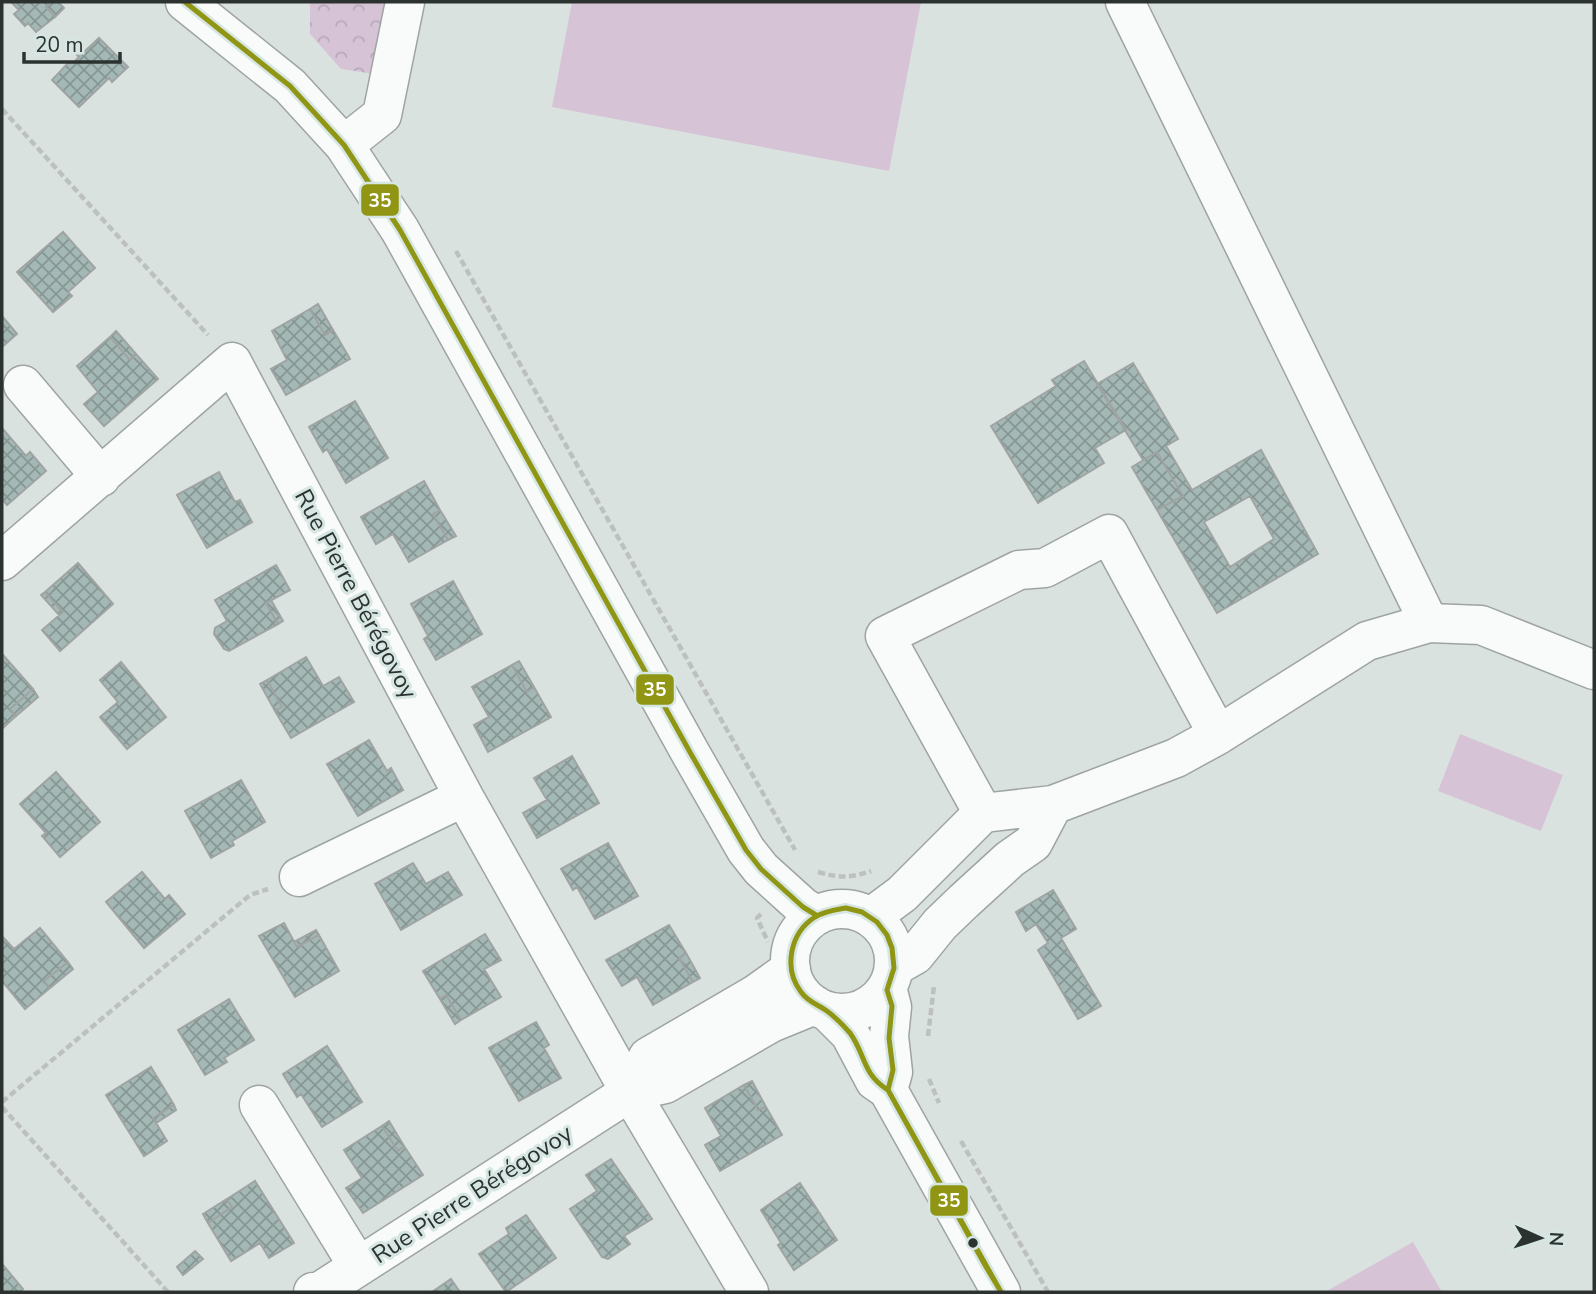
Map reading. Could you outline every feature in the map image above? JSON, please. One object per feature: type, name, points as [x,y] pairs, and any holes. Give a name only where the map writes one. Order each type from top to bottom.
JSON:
[{"type":"street","points":[[185,2],[290,86],[344,145],[400,230],[746,850],[761,869],[803,907],[816,915]]},
{"type":"street","points":[[344,145],[382,115],[405,2]]},
{"type":"street","points":[[1125,2],[1429,623]]},
{"type":"street","points":[[2,561],[232,362]]},
{"type":"street","name":"Rue Pierre Bérégovoy","points":[[232,362],[464,797],[630,1092]]},
{"type":"street","points":[[23,385],[101,477]]},
{"type":"street","points":[[983,813],[885,636],[1019,570],[1045,568],[1109,534],[1217,735]]},
{"type":"street","points":[[872,918],[902,894],[983,813],[1053,805],[1176,758],[1367,641],[1429,623],[1481,625],[1594,670]]},
{"type":"street","points":[[299,877],[464,797]]},
{"type":"street","points":[[821,1008],[840,1013],[853,1012],[876,1001],[890,977],[915,956],[940,923],[1010,859],[1032,843],[1053,805]]},
{"type":"street","points":[[888,1090],[893,1072],[889,1036],[892,1007],[890,977],[894,954],[891,941],[872,918],[852,909],[826,911],[816,915],[796,936],[790,961],[792,974],[804,997],[850,1034],[875,1082],[888,1090],[1001,1292]]},
{"type":"street","points":[[749,1292],[630,1092],[648,1057],[756,994],[792,969]]},
{"type":"street","name":"Rue Pierre Bérégovoy","points":[[313,1292],[319,1292],[630,1092],[665,1084],[771,1023],[821,1008]]},
{"type":"street","points":[[259,1105],[358,1266]]},
{"type":"path","points":[[2,109],[232,362]]},
{"type":"path","points":[[168,1292],[2,1104],[250,895],[299,877]]},
{"type":"path","points":[[926,1046],[935,979]]},
{"type":"path","points":[[927,1070],[929,1083],[941,1107]]},
{"type":"path","points":[[954,1130],[1048,1292]]},
{"type":"green space","points":[[310,2],[392,2],[374,74],[341,69],[310,34]]},
{"type":"green space","points":[[572,2],[921,2],[889,171],[552,107]]},
{"type":"green space","points":[[1460,734],[1563,775],[1541,831],[1438,791]]},
{"type":"green space","points":[[1413,1242],[1442,1292],[1325,1292]]},
{"type":"building","points":[[11,2],[52,2],[46,7],[55,17],[36,32],[28,23],[25,26],[14,14],[19,10]]},
{"type":"building","points":[[52,2],[58,2],[64,8],[55,17],[46,7]]},
{"type":"building","points":[[99,38],[128,67],[112,82],[109,78],[79,107],[52,80],[69,62],[73,63],[79,57],[77,55],[82,50],[84,52]]},
{"type":"building","points":[[63,232],[95,268],[68,292],[72,296],[53,312],[17,272]]},
{"type":"building","points":[[318,304],[333,330],[325,335],[310,309]]},
{"type":"building","points":[[310,309],[325,335],[333,330],[350,359],[286,395],[271,369],[287,360],[272,331]]},
{"type":"building","points":[[2,316],[17,334],[2,347]]},
{"type":"building","points":[[116,331],[136,354],[130,360],[110,337]]},
{"type":"building","points":[[110,337],[130,360],[136,354],[158,379],[104,426],[84,404],[98,392],[77,366]]},
{"type":"building","points":[[1084,361],[1126,430],[1095,448],[1104,463],[1038,503],[991,426],[1056,386],[1052,380]]},
{"type":"building","points":[[1133,363],[1178,439],[1166,446],[1192,490],[1261,450],[1318,554],[1217,613],[1157,510],[1183,496],[1157,452],[1143,460],[1097,384]],"holes":[[[1250,496],[1274,539],[1230,567],[1204,522]]]},
{"type":"building","points":[[355,401],[388,458],[346,483],[327,449],[323,452],[309,427]]},
{"type":"building","points":[[2,428],[26,456],[30,452],[46,471],[7,505],[2,499]]},
{"type":"building","points":[[1157,452],[1183,496],[1157,510],[1132,467]]},
{"type":"building","points":[[219,472],[235,502],[240,500],[252,522],[207,548],[177,495]]},
{"type":"building","points":[[424,481],[440,510],[433,514],[448,540],[409,562],[393,534],[376,544],[361,517]]},
{"type":"building","points":[[440,510],[456,536],[448,540],[433,514]]},
{"type":"building","points":[[78,563],[113,604],[60,651],[42,630],[63,612],[45,592]]},
{"type":"building","points":[[276,565],[290,590],[266,603],[278,624],[229,651],[224,649],[214,634],[215,628],[227,621],[215,600]]},
{"type":"building","points":[[453,581],[482,634],[436,660],[424,639],[428,636],[411,604]]},
{"type":"building","points":[[45,592],[63,612],[59,615],[41,595]]},
{"type":"building","points":[[271,600],[283,621],[278,624],[266,603]]},
{"type":"building","points":[[3,655],[33,689],[10,709],[16,716],[2,729]]},
{"type":"building","points":[[306,657],[323,686],[339,677],[354,702],[291,738],[275,711],[282,707],[267,680]]},
{"type":"building","points":[[519,661],[534,687],[527,692],[512,665]]},
{"type":"building","points":[[121,662],[166,717],[127,749],[100,717],[118,702],[100,680]]},
{"type":"building","points":[[512,665],[527,692],[534,687],[551,717],[488,752],[474,725],[489,717],[472,687]]},
{"type":"building","points":[[267,680],[282,707],[275,711],[260,684]]},
{"type":"building","points":[[33,689],[38,697],[16,716],[10,709]]},
{"type":"building","points":[[369,740],[387,771],[391,768],[403,790],[358,816],[327,764]]},
{"type":"building","points":[[572,756],[599,803],[537,838],[523,813],[547,800],[534,778]]},
{"type":"building","points":[[56,772],[100,822],[60,857],[42,836],[46,833],[20,804]]},
{"type":"building","points":[[241,780],[265,822],[232,841],[234,845],[211,858],[185,811]]},
{"type":"building","points":[[608,843],[638,896],[595,919],[577,887],[573,890],[561,869]]},
{"type":"building","points":[[413,863],[426,884],[448,872],[462,895],[401,930],[375,884]]},
{"type":"building","points":[[142,872],[165,899],[169,895],[185,914],[144,948],[106,902]]},
{"type":"building","points":[[1053,890],[1076,929],[1061,938],[1101,1006],[1078,1019],[1038,950],[1048,943],[1036,924],[1026,931],[1016,912]]},
{"type":"building","points":[[284,923],[297,947],[319,935],[339,971],[295,997],[259,936]]},
{"type":"building","points":[[669,925],[686,953],[679,958],[693,982],[653,1005],[637,977],[622,986],[606,960]]},
{"type":"building","points":[[40,928],[68,962],[44,981],[50,988],[25,1009],[2,981],[2,936],[14,949]]},
{"type":"building","points":[[316,930],[319,935],[297,947],[294,942]]},
{"type":"building","points":[[485,934],[501,960],[484,969],[501,997],[461,1020],[446,995],[440,999],[423,971]]},
{"type":"building","points":[[686,953],[700,978],[693,982],[679,958]]},
{"type":"building","points":[[68,962],[73,969],[50,988],[44,981]]},
{"type":"building","points":[[446,995],[461,1020],[455,1024],[440,999]]},
{"type":"building","points":[[229,999],[254,1040],[224,1058],[227,1062],[205,1075],[178,1030]]},
{"type":"building","points":[[536,1022],[549,1045],[544,1048],[561,1078],[519,1101],[489,1048]]},
{"type":"building","points":[[327,1046],[362,1102],[322,1127],[301,1094],[297,1097],[283,1074]]},
{"type":"building","points":[[151,1067],[174,1105],[153,1118],[167,1141],[144,1156],[106,1095]]},
{"type":"building","points":[[752,1081],[766,1107],[758,1110],[744,1085]]},
{"type":"building","points":[[744,1085],[758,1110],[766,1107],[782,1135],[720,1171],[705,1145],[721,1136],[705,1108]]},
{"type":"building","points":[[174,1105],[176,1110],[156,1123],[153,1118]]},
{"type":"building","points":[[389,1121],[404,1146],[398,1151],[382,1126]]},
{"type":"building","points":[[382,1126],[398,1151],[404,1146],[423,1175],[363,1213],[346,1188],[362,1178],[344,1150]]},
{"type":"building","points":[[611,1159],[652,1219],[624,1236],[630,1244],[608,1259],[602,1257],[570,1209],[597,1191],[586,1175]]},
{"type":"building","points":[[255,1181],[294,1243],[269,1258],[260,1243],[231,1261],[208,1223],[232,1207],[227,1199]]},
{"type":"building","points":[[800,1183],[837,1240],[794,1270],[761,1210]]},
{"type":"building","points":[[227,1199],[232,1207],[208,1223],[203,1214]]},
{"type":"building","points":[[526,1215],[556,1258],[506,1292],[479,1254],[509,1234],[506,1228]]},
{"type":"building","points":[[195,1251],[203,1259],[183,1275],[177,1267]]},
{"type":"building","points":[[3,1265],[23,1289],[19,1292],[2,1292]]},
{"type":"building","points":[[451,1279],[460,1292],[432,1292]]},
{"type":"transit line","name":"35","points":[[185,2],[290,86],[344,145],[400,230],[746,850],[761,869],[803,907],[816,915]]},
{"type":"transit line","name":"35","points":[[846,908],[862,912],[877,922],[887,935],[892,948],[894,968],[887,990],[892,1006],[889,1038],[893,1070],[888,1090],[873,1077],[850,1033],[830,1013],[804,995],[795,983],[792,972],[792,951],[806,924],[823,913],[846,908]]},
{"type":"transit line","name":"35","points":[[888,1090],[1001,1292],[985,1265],[888,1090]]}]
